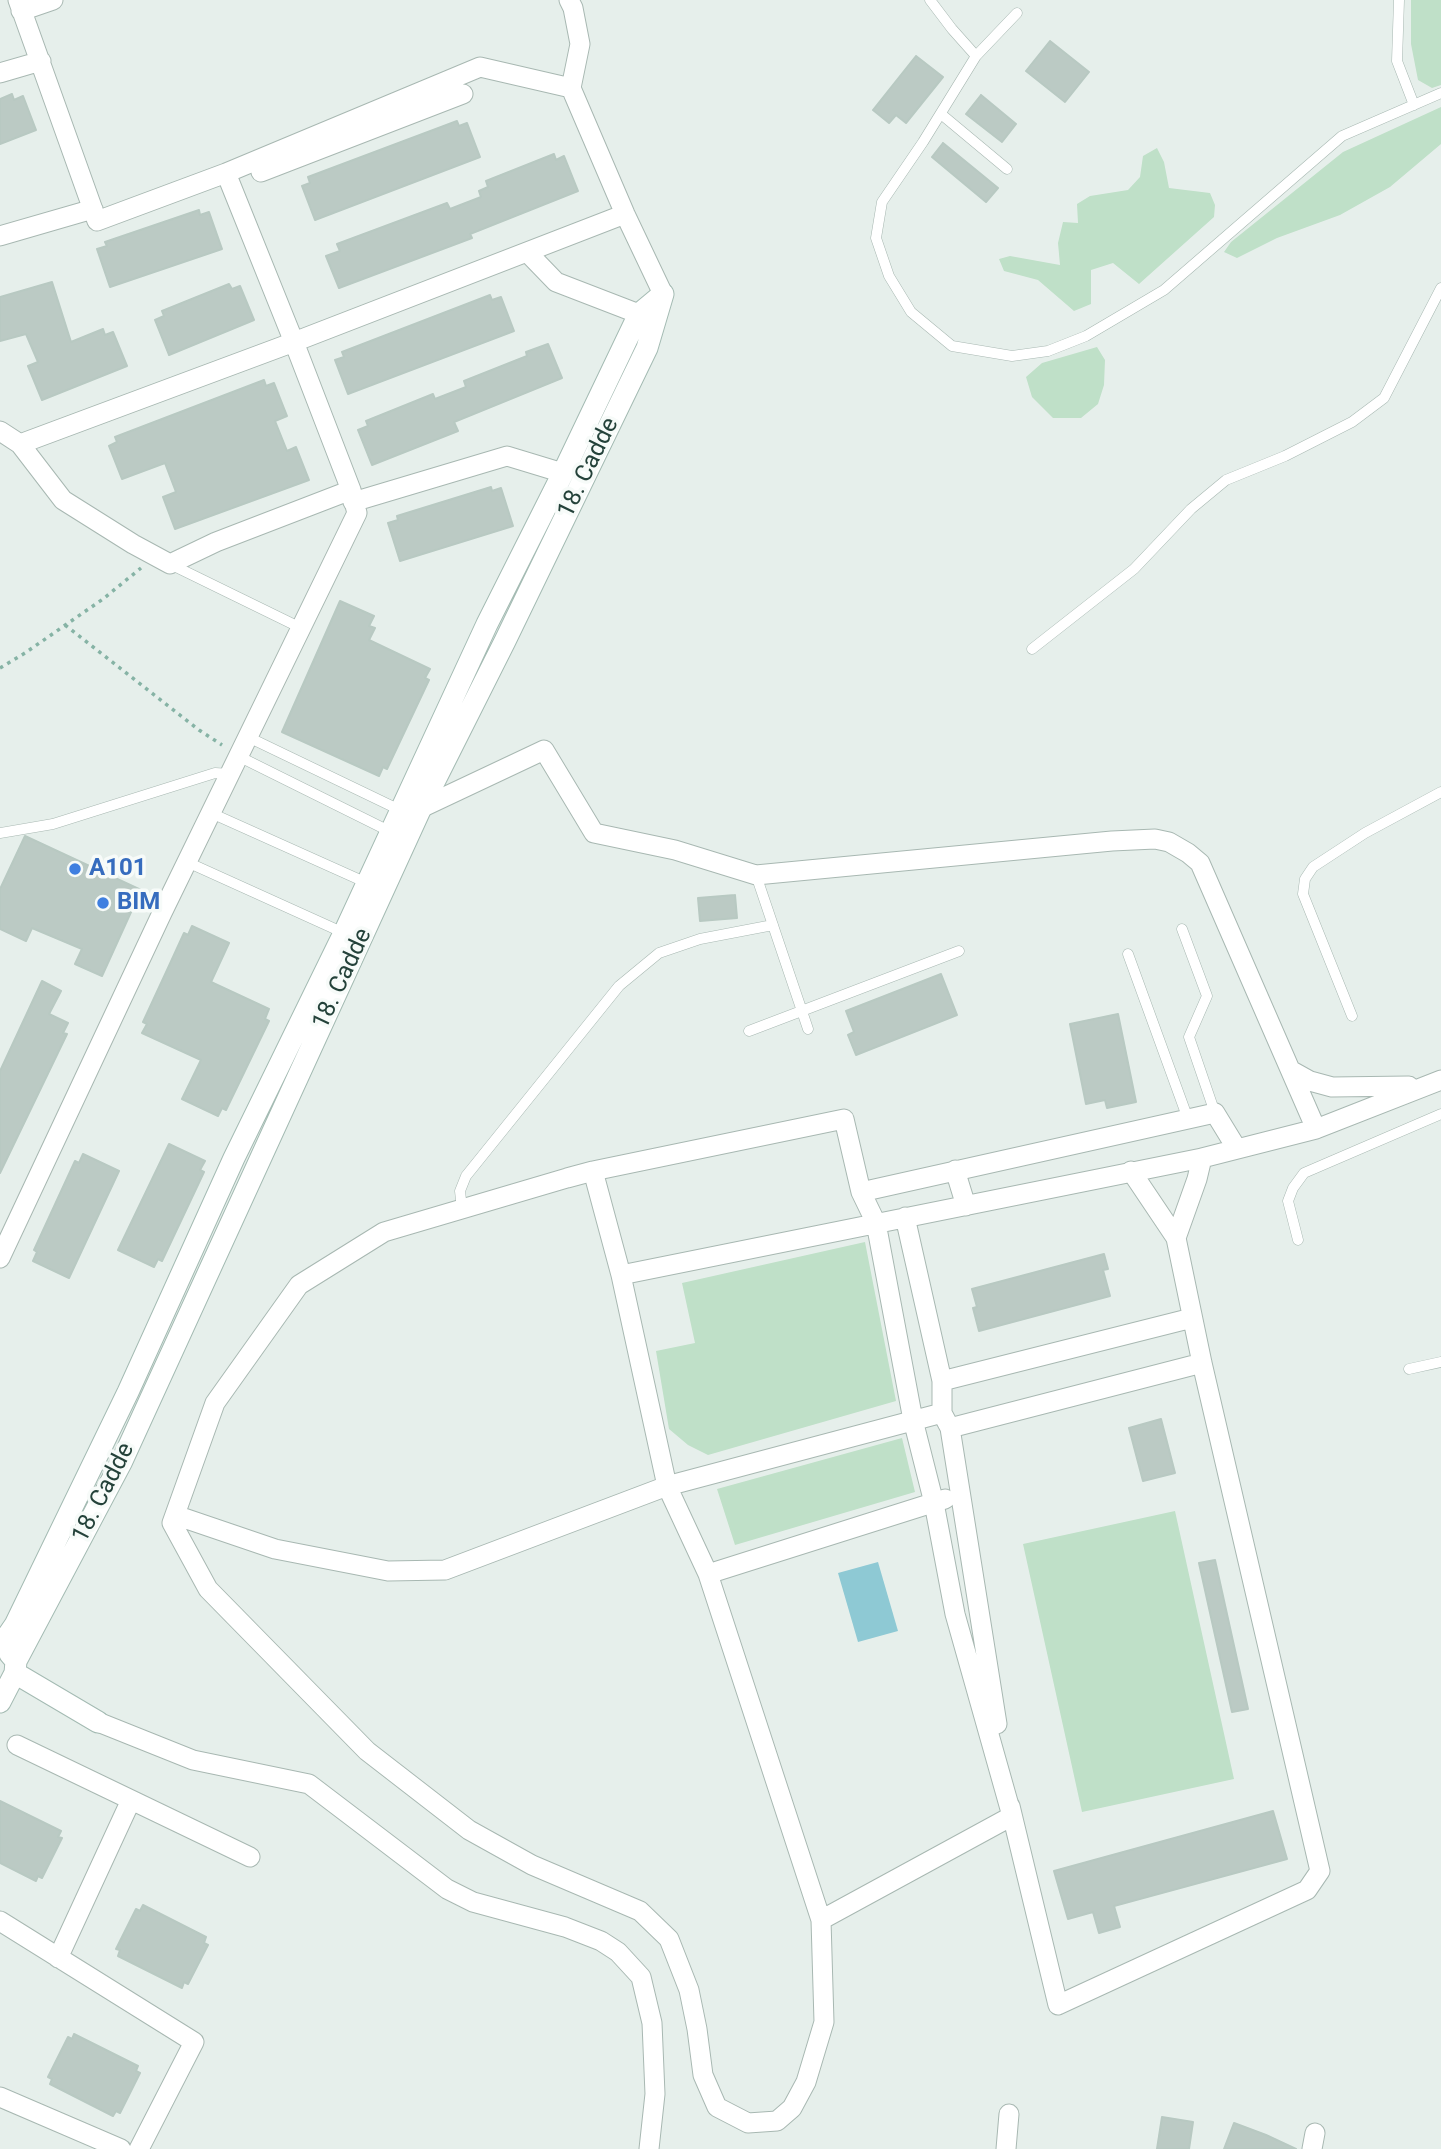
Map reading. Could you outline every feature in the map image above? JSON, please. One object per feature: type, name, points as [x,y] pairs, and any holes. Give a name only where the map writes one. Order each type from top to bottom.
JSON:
[{"type":"street","points":[[53,0],[20,5],[97,221],[228,178],[463,94]]},
{"type":"street","points":[[569,0],[580,44],[571,88],[625,214],[663,293]]},
{"type":"street","points":[[0,73],[41,61]]},
{"type":"street","points":[[228,178],[480,67],[571,88]]},
{"type":"street","points":[[0,1258],[187,862],[357,513],[294,342],[228,178]]},
{"type":"street","points":[[0,236],[93,209]]},
{"type":"street","points":[[20,444],[625,214]]},
{"type":"street","points":[[527,252],[555,282],[639,314]]},
{"type":"street","name":"18. Cadde","points":[[0,1702],[15,1667],[122,1461],[411,809],[487,624],[639,314],[663,293]]},
{"type":"street","name":"18. Cadde","points":[[1,1642],[15,1625],[128,1392],[234,1158],[392,832],[411,809],[505,641],[647,348],[663,293]]},
{"type":"street","points":[[0,431],[20,444],[63,499],[132,544],[163,560],[352,496],[507,456],[563,473]]},
{"type":"street","points":[[411,809],[544,750],[594,833],[675,850],[755,875],[1112,841],[1155,839],[1170,842],[1200,863],[1316,1129]]},
{"type":"street","points":[[1292,1071],[1310,1081],[1332,1087],[1434,1083]]},
{"type":"street","points":[[621,1275],[1202,1158],[1316,1129],[1434,1083]]},
{"type":"street","points":[[861,1192],[1215,1113],[1237,1149]]},
{"type":"street","points":[[593,1171],[621,1275],[667,1486],[708,1574],[821,1920],[824,2022],[806,2082],[792,2108],[777,2121],[748,2123],[717,2107],[703,2075],[689,1990],[669,1939],[640,1911],[532,1865],[469,1830],[367,1751],[208,1589],[172,1523],[215,1403],[299,1285],[384,1232],[593,1171],[844,1119],[861,1192],[876,1223],[913,1420],[934,1503],[955,1614],[1012,1815],[1058,2004],[1307,1890],[1320,1871],[1202,1363],[1176,1238],[1131,1171]]},
{"type":"street","points":[[1176,1238],[1202,1158]]},
{"type":"street","points":[[955,1170],[966,1206]]},
{"type":"street","points":[[905,1217],[942,1381],[946,1420],[1012,1815]]},
{"type":"street","points":[[942,1381],[1192,1318]]},
{"type":"street","points":[[175,1515],[275,1549],[388,1572],[445,1570],[667,1486],[913,1420],[946,1420],[1202,1363]]},
{"type":"street","points":[[708,1574],[960,1495]]},
{"type":"street","points":[[1,1642],[15,1667],[98,1722],[193,1760],[309,1784],[447,1889],[473,1902],[565,1927],[601,1941],[618,1952],[640,1977],[652,2023],[654,2094],[649,2149]]},
{"type":"street","points":[[17,1745],[250,1857]]},
{"type":"street","points":[[58,1958],[131,1800]]},
{"type":"street","points":[[821,1920],[1012,1815]]},
{"type":"street","points":[[0,1921],[194,2042],[139,2149]]},
{"type":"street","points":[[0,2097],[121,2149]]},
{"type":"street","points":[[1006,2149],[1009,2114]]},
{"type":"lane","points":[[930,0],[976,56]]},
{"type":"lane","points":[[1399,0],[1397,61],[1414,104]]},
{"type":"lane","points":[[1017,12],[976,56],[883,202],[876,238],[889,276],[911,312],[952,346],[1013,356],[1048,351],[1086,337],[1164,290],[1342,136],[1441,93]]},
{"type":"lane","points":[[941,114],[1007,169]]},
{"type":"lane","points":[[1032,649],[1134,569],[1191,509],[1226,480],[1285,456],[1352,422],[1384,398],[1441,288]]},
{"type":"lane","points":[[163,560],[301,628]]},
{"type":"lane","points":[[248,737],[411,809]]},
{"type":"lane","points":[[0,833],[52,824],[235,765],[392,832]]},
{"type":"lane","points":[[1352,1016],[1303,894],[1305,879],[1314,867],[1365,833],[1441,792]]},
{"type":"lane","points":[[211,813],[367,883]]},
{"type":"lane","points":[[187,862],[344,933]]},
{"type":"lane","points":[[755,875],[808,1029]]},
{"type":"lane","points":[[462,1209],[460,1191],[466,1176],[619,986],[659,953],[700,939],[772,925]]},
{"type":"lane","points":[[1182,929],[1207,996],[1189,1037],[1215,1113]]},
{"type":"lane","points":[[749,1031],[958,951]]},
{"type":"lane","points":[[1128,954],[1188,1119]]},
{"type":"lane","points":[[1298,1240],[1288,1201],[1293,1188],[1304,1173],[1441,1114]]},
{"type":"lane","points":[[1409,1369],[1441,1362]]},
{"type":"path","points":[[0,668],[163,560]]},
{"type":"path","points":[[65,625],[199,730],[235,765]]},
{"type":"green space","points":[[1411,0],[1441,0],[1441,85],[1432,88],[1418,80],[1411,44]]},
{"type":"green space","points":[[1441,107],[1441,144],[1390,187],[1340,215],[1277,238],[1237,258],[1224,252],[1231,242],[1343,152]]},
{"type":"green space","points":[[1157,148],[1164,162],[1169,188],[1210,193],[1215,205],[1214,217],[1139,284],[1113,263],[1091,270],[1091,304],[1074,311],[1038,280],[1004,271],[999,259],[1010,256],[1060,265],[1058,243],[1063,222],[1078,223],[1077,204],[1090,196],[1128,190],[1140,177],[1143,156]]},
{"type":"green space","points":[[1097,347],[1105,360],[1104,385],[1098,404],[1081,418],[1053,418],[1032,397],[1026,377],[1042,363]]},
{"type":"green space","points":[[865,1242],[896,1401],[708,1455],[688,1445],[669,1429],[656,1351],[695,1343],[682,1283]]},
{"type":"green space","points":[[902,1438],[915,1492],[735,1545],[717,1489]]},
{"type":"green space","points":[[1175,1511],[1234,1779],[1082,1812],[1023,1544]]},
{"type":"water","points":[[878,1562],[898,1631],[858,1642],[838,1573]]},
{"type":"building","points":[[1050,41],[1089,72],[1065,102],[1026,71]]},
{"type":"building","points":[[916,56],[943,77],[906,123],[896,115],[889,123],[873,110]]},
{"type":"building","points":[[12,94],[14,100],[23,96],[36,130],[0,144],[0,99]]},
{"type":"building","points":[[981,95],[1016,124],[1002,142],[966,114]]},
{"type":"building","points":[[457,121],[459,126],[467,123],[480,157],[315,220],[302,186],[310,183],[308,177]]},
{"type":"building","points":[[943,143],[998,188],[986,202],[932,157]]},
{"type":"building","points":[[554,154],[556,160],[564,156],[578,191],[470,234],[472,238],[339,288],[326,256],[340,251],[337,244],[447,203],[450,209],[481,197],[479,191],[488,187],[486,181]]},
{"type":"building","points":[[199,210],[200,215],[209,212],[222,249],[110,287],[97,249],[107,246],[105,242]]},
{"type":"building","points":[[52,282],[71,342],[103,329],[105,335],[113,332],[127,366],[42,400],[28,366],[38,362],[26,334],[0,341],[0,297]]},
{"type":"building","points":[[229,284],[232,289],[240,286],[254,320],[169,355],[155,320],[164,316],[162,311]]},
{"type":"building","points":[[490,295],[492,300],[501,297],[514,331],[348,394],[335,360],[344,357],[342,352]]},
{"type":"building","points":[[548,344],[562,378],[454,422],[458,431],[372,465],[358,430],[368,426],[366,421],[433,394],[435,399],[466,387],[464,381],[527,356],[526,352]]},
{"type":"building","points":[[264,380],[266,386],[274,383],[287,416],[275,421],[287,451],[296,447],[309,480],[175,529],[163,497],[176,492],[165,463],[122,479],[109,446],[117,442],[115,437]]},
{"type":"building","points":[[491,487],[492,491],[501,488],[513,526],[400,561],[388,523],[398,520],[397,516]]},
{"type":"building","points":[[340,601],[374,616],[369,626],[375,628],[369,640],[430,669],[425,678],[429,680],[387,769],[383,767],[379,776],[282,732]]},
{"type":"building","points":[[25,836],[141,890],[102,976],[75,964],[82,949],[32,928],[26,941],[0,929],[0,889]]},
{"type":"building","points":[[735,895],[737,918],[700,921],[698,898]]},
{"type":"building","points":[[192,926],[229,943],[211,982],[269,1009],[265,1019],[269,1021],[226,1110],[222,1108],[218,1116],[182,1099],[201,1060],[142,1033],[147,1024],[143,1022],[184,933],[188,935]]},
{"type":"building","points":[[941,974],[957,1015],[856,1055],[848,1035],[854,1032],[846,1011]]},
{"type":"building","points":[[42,981],[61,991],[49,1014],[68,1023],[63,1033],[67,1034],[0,1173],[0,1071]]},
{"type":"building","points":[[1118,1014],[1136,1102],[1107,1108],[1105,1100],[1086,1104],[1070,1024]]},
{"type":"building","points":[[169,1144],[205,1161],[200,1170],[204,1172],[162,1261],[158,1259],[154,1267],[118,1250]]},
{"type":"building","points":[[83,1154],[119,1171],[69,1278],[33,1261],[37,1252],[34,1250],[75,1161],[79,1163]]},
{"type":"building","points":[[1104,1254],[1108,1269],[1103,1270],[1110,1296],[979,1331],[973,1308],[977,1307],[972,1289]]},
{"type":"building","points":[[1161,1419],[1175,1473],[1143,1481],[1129,1428]]},
{"type":"building","points":[[1215,1560],[1248,1709],[1232,1712],[1199,1563]]},
{"type":"building","points":[[0,1801],[61,1831],[58,1837],[62,1838],[42,1878],[38,1876],[36,1881],[0,1863]]},
{"type":"building","points":[[1273,1811],[1287,1859],[1114,1906],[1120,1927],[1099,1933],[1093,1912],[1068,1919],[1054,1871]]},
{"type":"building","points":[[143,1905],[206,1937],[204,1943],[208,1945],[188,1984],[184,1982],[182,1988],[118,1956],[120,1950],[116,1949],[136,1909],[140,1911]]},
{"type":"building","points":[[74,2034],[138,2066],[136,2071],[140,2073],[120,2113],[116,2111],[113,2116],[50,2084],[52,2079],[48,2077],[68,2037],[72,2039]]},
{"type":"building","points":[[1162,2117],[1193,2122],[1189,2149],[1157,2149]]},
{"type":"building","points":[[1234,2123],[1266,2135],[1296,2149],[1224,2149]]},
{"type":"place","name":"A101","points":[[75,869]]},
{"type":"place","name":"BIM","points":[[103,903]]}]
